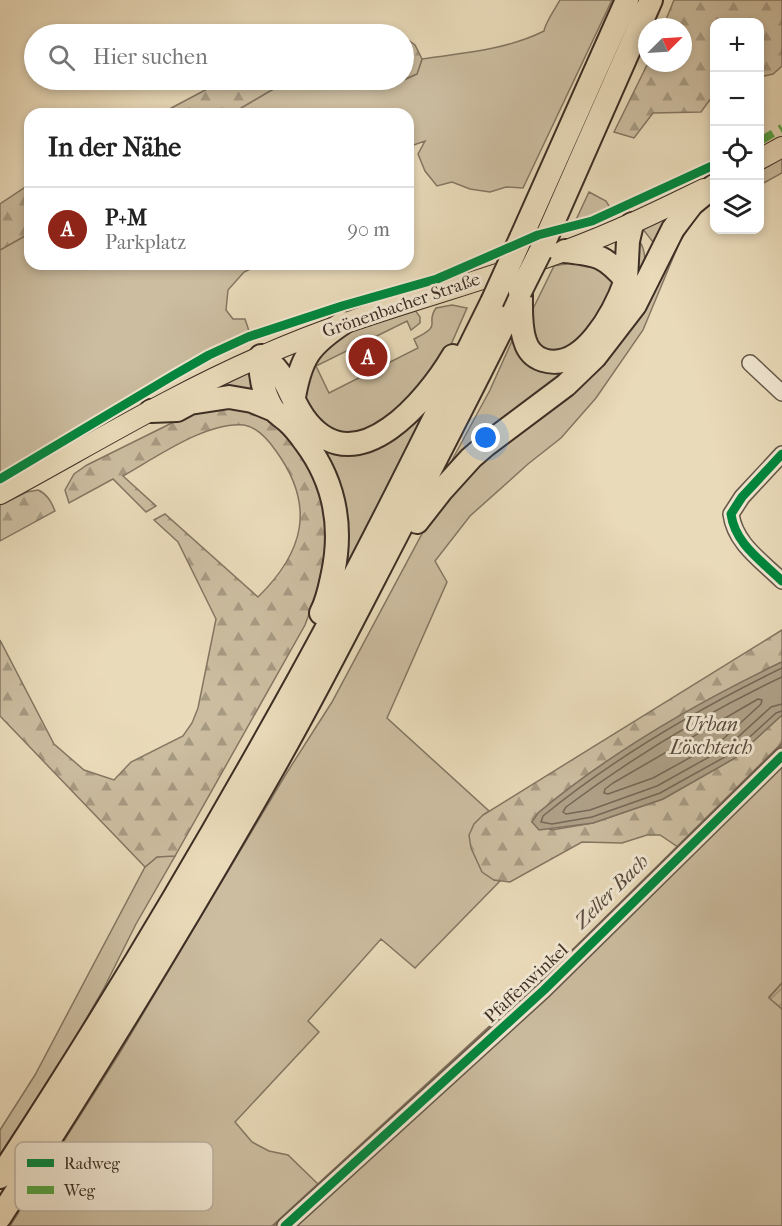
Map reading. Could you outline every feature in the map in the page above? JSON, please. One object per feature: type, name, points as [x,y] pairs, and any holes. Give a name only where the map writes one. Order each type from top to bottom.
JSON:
[{"type":"highway","points":[[23,1142],[168,909],[299,678],[415,457],[492,302],[627,0]]},
{"type":"highway","points":[[49,1142],[171,943],[268,778],[349,629],[455,426],[555,221],[651,0]]},
{"type":"highway","points":[[375,577],[395,562],[421,514],[471,458],[566,385],[595,357],[635,305],[652,267],[681,216],[710,188]]},
{"type":"highway","points":[[520,292],[524,339],[527,348],[537,358],[550,363],[562,362],[576,355],[601,329],[618,303],[626,280],[628,241],[632,224]]},
{"type":"highway","points":[[632,224],[647,243],[652,267]]},
{"type":"highway","points":[[565,251],[592,254],[606,259],[626,280]]},
{"type":"highway","points":[[274,410],[262,381],[261,356],[276,366],[306,421],[326,439],[353,444],[376,438],[395,425],[421,398],[446,367],[470,325],[492,302]]},
{"type":"highway","points":[[294,397],[298,372],[304,359],[325,335],[343,323]]},
{"type":"highway","points":[[152,411],[177,410],[190,403],[229,397],[252,401],[274,410],[288,421],[315,456],[332,495],[338,518],[338,551],[327,602],[297,661],[299,678]]},
{"type":"highway","points":[[0,1178],[15,1155]]},
{"type":"highway","points":[[0,1217],[15,1194]]},
{"type":"main road","points":[[764,156],[782,147]]},
{"type":"main road","name":"Grönenbacher Straße","points":[[0,494],[152,411],[261,356],[343,323],[565,251],[632,224],[710,187]]},
{"type":"street","points":[[750,363],[782,393]]},
{"type":"street","points":[[782,454],[742,497],[731,514],[736,532],[748,549],[782,581]]},
{"type":"street","name":"Pfaffenwinkel","points":[[285,1226],[544,990],[782,756]]},
{"type":"green space","points":[[560,0],[612,0],[523,188],[506,187],[490,192],[470,189],[452,182],[437,186],[425,171],[418,154],[425,141],[414,145],[414,108],[241,108],[272,90],[414,90],[414,75],[417,74],[422,59],[515,43],[544,31]]},
{"type":"green space","points":[[674,0],[782,0],[782,66],[773,74],[764,76],[764,18],[710,18],[710,100],[701,112],[653,113],[634,138],[614,132],[644,72],[692,72],[692,18],[667,18]]},
{"type":"green space","points":[[414,44],[422,59],[417,74],[414,75]]},
{"type":"green space","points":[[205,90],[272,90],[241,108],[171,108]]},
{"type":"green space","points":[[782,156],[782,173],[764,183],[764,167]]},
{"type":"green space","points":[[24,188],[24,236],[0,250],[0,204]]},
{"type":"green space","points":[[589,192],[606,201],[611,209],[575,222]]},
{"type":"green space","points":[[710,200],[710,205],[697,216],[680,241],[643,330],[596,398],[561,438],[470,516],[435,561],[447,582],[387,718],[489,811],[483,815],[494,880],[500,881],[415,968],[381,939],[308,1021],[319,1032],[235,1122],[252,1142],[269,1151],[288,1155],[321,1187],[279,1226],[10,1226],[20,1211],[213,1211],[213,1142],[63,1142],[332,702],[431,517],[456,482],[516,432]]},
{"type":"green space","points":[[679,211],[654,252],[653,242],[642,228]]},
{"type":"green space","points":[[635,235],[643,248],[645,264],[601,343],[439,484],[490,390],[516,332],[519,346],[582,358]]},
{"type":"green space","points":[[24,236],[24,270],[248,270],[228,290],[226,310],[233,319],[245,319],[250,334],[185,365],[0,476],[0,250]]},
{"type":"green space","points":[[587,260],[612,274],[613,287],[605,310],[588,330],[559,357],[534,348],[528,319],[554,266]]},
{"type":"green space","points":[[452,305],[467,308],[449,349],[387,425],[337,436],[304,405],[303,374],[319,350],[349,332],[408,312],[415,310],[420,317],[420,323],[411,330],[407,321],[316,366],[329,393],[418,348],[414,339],[429,330],[436,308]]},
{"type":"green space","points":[[267,368],[337,448],[433,398],[343,572]]},
{"type":"green space","points":[[254,370],[262,398],[209,392]]},
{"type":"green space","points":[[223,406],[245,409],[270,421],[292,444],[307,465],[318,487],[324,509],[325,554],[314,601],[305,625],[175,856],[157,857],[145,867],[0,716],[0,640],[54,744],[84,770],[114,780],[131,762],[183,736],[198,708],[216,619],[178,542],[154,520],[165,514],[258,597],[286,563],[299,528],[300,510],[297,491],[289,471],[273,447],[258,431],[249,426],[229,425],[182,442],[123,476],[156,506],[146,512],[113,479],[69,503],[65,490],[74,474],[87,465],[200,409]]},
{"type":"green space","points":[[38,490],[48,498],[55,511],[0,541],[0,505],[27,492]]},
{"type":"green space","points":[[782,630],[782,662],[718,694],[625,749],[566,791],[538,813],[532,822],[552,830],[593,823],[663,799],[735,758],[782,715],[782,748],[681,849],[660,835],[647,835],[622,843],[582,842],[510,882],[494,880],[482,872],[471,848],[469,835],[474,824],[483,815]]},
{"type":"green space","points":[[782,764],[782,983],[769,997],[782,1009],[782,1226],[295,1226]]},
{"type":"green space","points":[[175,856],[136,924],[103,990],[71,1045],[0,1155],[0,1130],[35,1075],[145,867],[157,857]]},
{"type":"green space","points":[[782,983],[782,1009],[769,998]]},
{"type":"water","name":"Urban Löschteich","points":[[782,662],[782,715],[735,758],[663,799],[593,823],[539,830],[532,822],[538,813],[566,791],[625,749],[718,694]]},
{"type":"waterway","name":"Zeller Bach","points":[[273,1226],[569,954],[782,744]]},
{"type":"marked path","points":[[764,139],[782,128]]},
{"type":"cycle path","points":[[0,479],[174,375],[209,355],[248,337],[342,306],[437,279],[538,235],[592,221],[710,167]]},
{"type":"cycle path","points":[[782,454],[742,497],[731,514],[744,543],[782,581]]},
{"type":"cycle path","points":[[285,1226],[544,990],[782,756]]},
{"type":"place","name":"P+M","points":[[368,357]]}]
